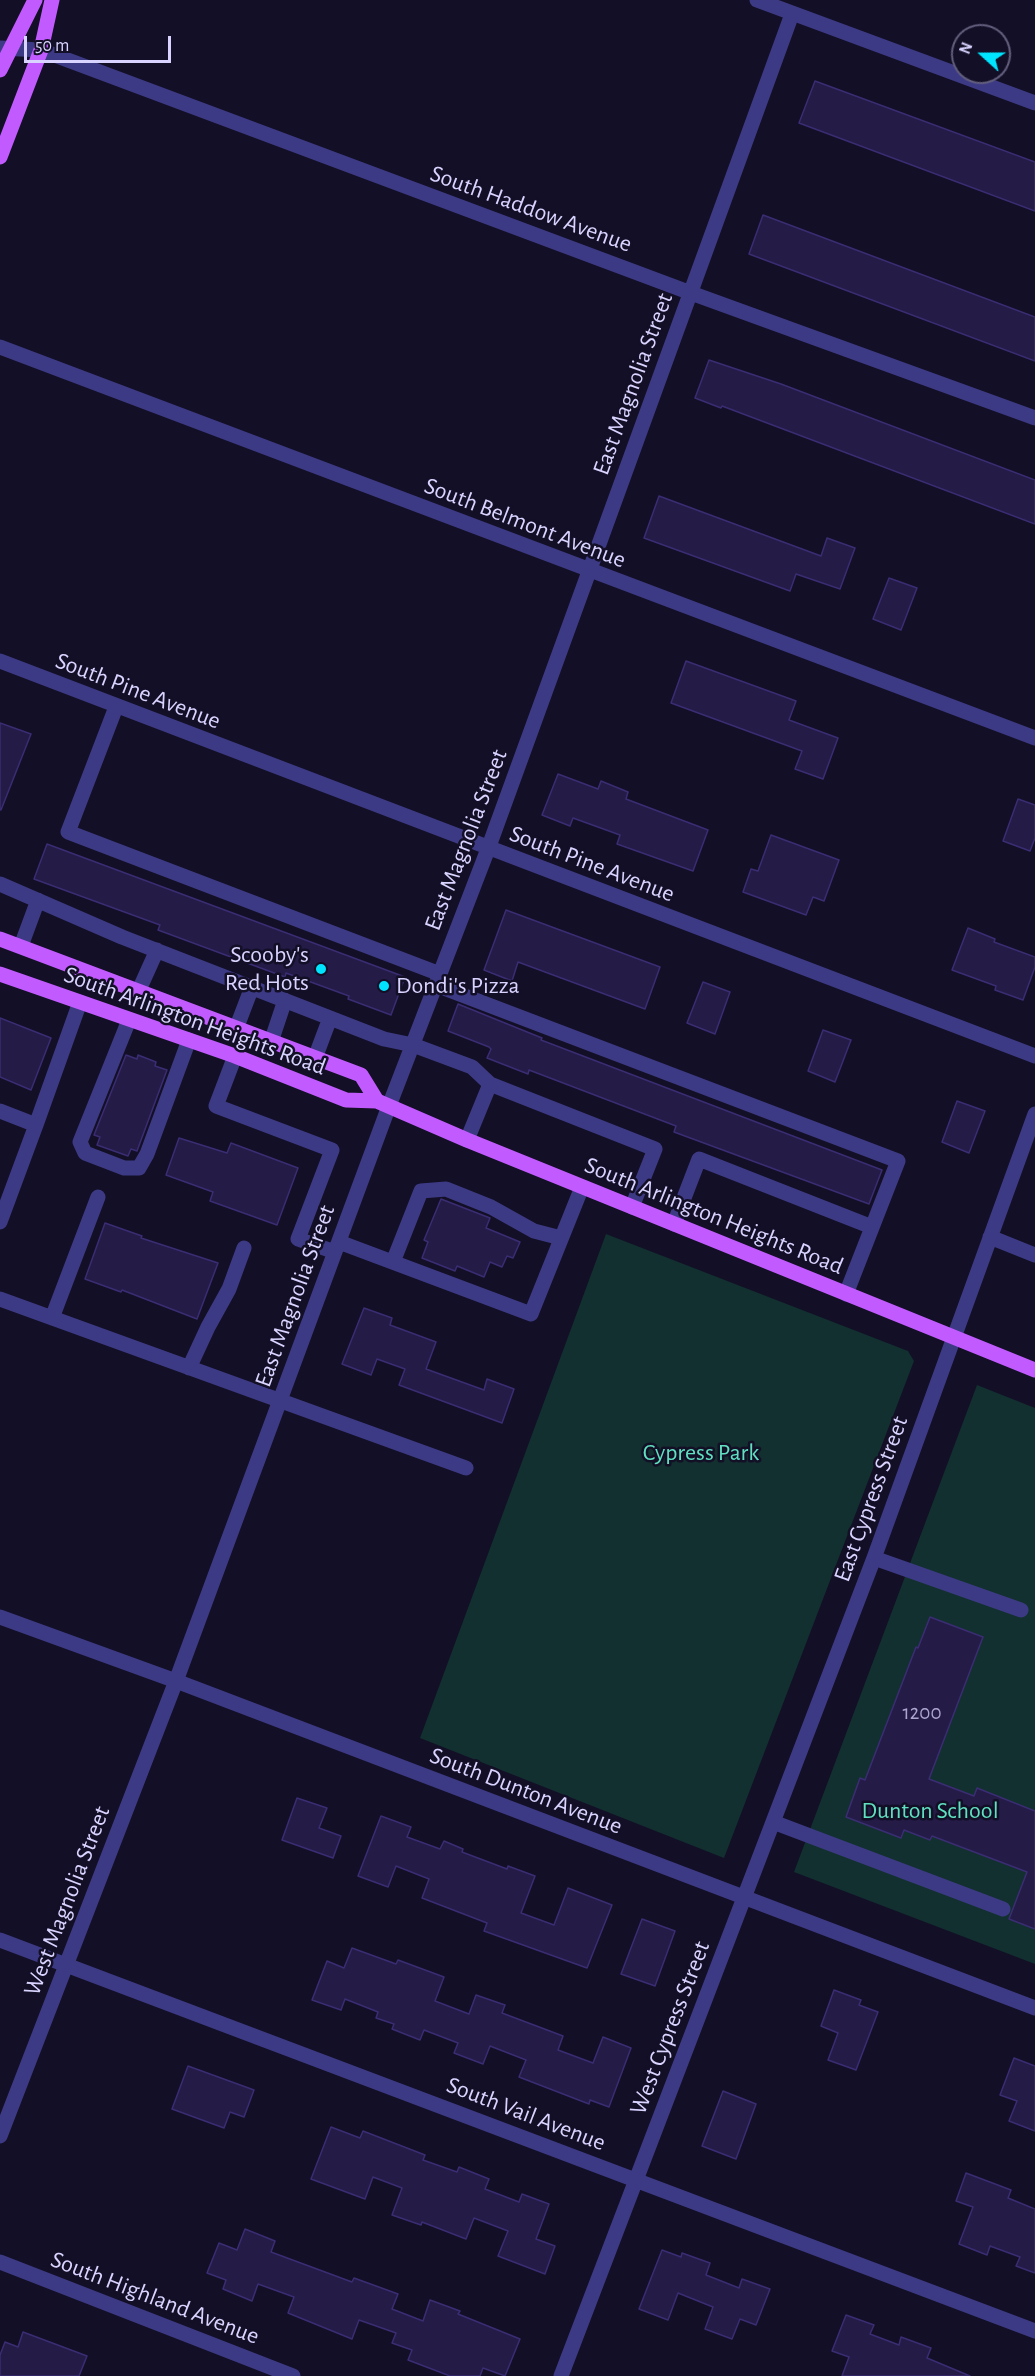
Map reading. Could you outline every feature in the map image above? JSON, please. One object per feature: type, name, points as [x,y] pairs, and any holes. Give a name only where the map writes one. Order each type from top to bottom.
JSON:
[{"type":"main road","points":[[0,70],[5,47],[34,0]]},
{"type":"main road","points":[[0,157],[41,50],[52,0]]},
{"type":"main road","name":"South Arlington Heights Road","points":[[0,939],[361,1075],[383,1103]]},
{"type":"main road","name":"South Arlington Heights Road","points":[[0,974],[235,1056],[346,1100],[383,1103],[467,1140],[1035,1370]]},
{"type":"street","points":[[757,0],[1035,103]]},
{"type":"street","name":"East Magnolia Street","points":[[176,1681],[337,1247],[383,1103],[413,1045],[488,849],[792,14]]},
{"type":"street","name":"South Haddow Avenue","points":[[5,47],[41,50],[1035,418]]},
{"type":"street","name":"South Belmont Avenue","points":[[0,347],[589,572],[1035,738]]},
{"type":"street","name":"South Pine Avenue","points":[[0,662],[1035,1056]]},
{"type":"street","points":[[116,707],[68,832],[898,1161],[846,1294]]},
{"type":"street","points":[[0,884],[156,950],[384,1039],[413,1045],[472,1067],[490,1084],[655,1149],[632,1207]]},
{"type":"street","points":[[21,946],[38,900]]},
{"type":"street","points":[[139,990],[156,950]]},
{"type":"street","points":[[236,1029],[252,987]]},
{"type":"street","points":[[271,1042],[285,1000]]},
{"type":"street","points":[[0,1222],[80,1002]]},
{"type":"street","points":[[315,1058],[330,1018]]},
{"type":"street","points":[[129,1020],[80,1142],[85,1153],[124,1168],[139,1168],[147,1154],[189,1040]]},
{"type":"street","points":[[235,1056],[216,1106],[332,1150],[298,1239],[393,1262],[531,1314],[582,1187]]},
{"type":"street","points":[[467,1140],[490,1084]]},
{"type":"street","points":[[0,1112],[36,1125]]},
{"type":"street","name":"East Cypress Street","points":[[744,1898],[874,1558],[1035,1114]]},
{"type":"street","points":[[674,1224],[699,1159],[872,1227]]},
{"type":"street","points":[[393,1262],[421,1191],[446,1189],[491,1207],[534,1231],[561,1238]]},
{"type":"street","points":[[52,1318],[98,1197]]},
{"type":"street","points":[[990,1237],[1035,1255]]},
{"type":"street","points":[[189,1368],[229,1289],[244,1248]]},
{"type":"street","points":[[0,1299],[466,1468]]},
{"type":"street","points":[[874,1558],[1021,1610]]},
{"type":"street","name":"South Dunton Avenue","points":[[0,1617],[176,1681],[1035,2008]]},
{"type":"street","name":"West Magnolia Street","points":[[0,2136],[176,1681]]},
{"type":"street","points":[[773,1822],[1003,1909]]},
{"type":"street","name":"West Cypress Street","points":[[561,2376],[744,1898]]},
{"type":"street","name":"South Vail Avenue","points":[[0,1940],[1035,2331]]},
{"type":"street","name":"South Highland Avenue","points":[[0,2262],[293,2376]]},
{"type":"green space","name":"Cypress Park","points":[[606,1234],[908,1351],[914,1361],[724,1858],[420,1738]]},
{"type":"green space","name":"Dunton School","points":[[977,1385],[1035,1408],[1035,1964],[794,1872]]},
{"type":"building","points":[[815,81],[1035,162],[1035,211],[799,123]]},
{"type":"building","points":[[763,215],[1035,317],[1035,361],[749,254]]},
{"type":"building","points":[[709,360],[781,384],[1035,480],[1035,524],[722,406],[721,408],[695,398]]},
{"type":"building","points":[[659,496],[821,556],[827,538],[855,548],[840,589],[796,574],[790,591],[644,538]]},
{"type":"building","points":[[889,578],[917,588],[901,630],[873,619]]},
{"type":"building","points":[[686,661],[796,701],[789,720],[838,738],[823,779],[795,769],[802,751],[671,703]]},
{"type":"building","points":[[0,723],[31,734],[1,810],[0,810]]},
{"type":"building","points":[[558,774],[598,789],[601,781],[628,792],[626,799],[708,830],[693,871],[617,844],[620,835],[573,818],[570,826],[542,815]]},
{"type":"building","points":[[1018,799],[1035,805],[1035,838],[1030,851],[1003,841]]},
{"type":"building","points":[[771,835],[839,860],[824,901],[813,897],[806,915],[743,892],[751,869],[758,871]]},
{"type":"building","points":[[47,844],[405,977],[391,1015],[348,999],[349,996],[286,973],[285,977],[158,930],[160,925],[34,879]]},
{"type":"building","points":[[506,910],[660,967],[645,1009],[518,962],[512,981],[484,970]]},
{"type":"building","points":[[968,928],[995,939],[994,942],[1035,957],[1035,967],[1023,1000],[995,990],[996,986],[952,970]]},
{"type":"building","points":[[703,982],[730,992],[715,1034],[687,1023]]},
{"type":"building","points":[[458,1004],[542,1038],[541,1040],[882,1170],[869,1204],[674,1132],[676,1126],[529,1070],[528,1074],[487,1058],[491,1049],[489,1047],[448,1031]]},
{"type":"building","points":[[0,1018],[51,1038],[31,1090],[0,1077]]},
{"type":"building","points":[[823,1030],[851,1040],[835,1082],[808,1071]]},
{"type":"building","points":[[126,1055],[137,1059],[138,1055],[156,1062],[155,1066],[167,1070],[137,1151],[131,1149],[128,1156],[97,1145],[100,1137],[94,1135]]},
{"type":"building","points":[[957,1101],[985,1111],[969,1153],[942,1142]]},
{"type":"building","points":[[179,1138],[227,1153],[231,1143],[298,1168],[277,1225],[210,1201],[213,1192],[166,1175]]},
{"type":"building","points":[[441,1199],[490,1218],[486,1228],[520,1242],[513,1258],[507,1256],[502,1267],[490,1262],[484,1277],[457,1266],[455,1271],[422,1258],[428,1242],[424,1240]]},
{"type":"building","points":[[105,1223],[142,1236],[141,1238],[218,1263],[197,1319],[122,1290],[121,1292],[85,1279]]},
{"type":"building","points":[[364,1308],[392,1318],[390,1325],[436,1342],[426,1369],[484,1390],[487,1379],[514,1389],[502,1423],[399,1385],[405,1369],[377,1359],[371,1375],[342,1364]]},
{"type":"building","points":[[930,1617],[983,1637],[929,1779],[974,1796],[977,1788],[1035,1811],[1035,1929],[1009,1919],[1027,1872],[932,1836],[930,1840],[904,1830],[901,1838],[846,1817],[860,1778],[865,1780],[916,1647],[918,1648]]},
{"type":"building","points":[[297,1798],[327,1808],[319,1828],[341,1836],[333,1858],[282,1840]]},
{"type":"building","points":[[381,1816],[411,1827],[407,1837],[440,1849],[444,1841],[463,1849],[462,1852],[507,1869],[508,1866],[535,1876],[521,1913],[554,1925],[568,1888],[612,1905],[587,1968],[484,1931],[487,1923],[422,1898],[429,1879],[396,1866],[388,1887],[358,1876]]},
{"type":"building","points":[[642,1919],[675,1931],[655,1986],[621,1974]]},
{"type":"building","points":[[352,1948],[396,1964],[398,1960],[444,1977],[435,2001],[469,2014],[476,1995],[505,2005],[502,2013],[563,2036],[558,2050],[593,2063],[603,2037],[631,2048],[609,2107],[590,2100],[589,2104],[519,2077],[526,2060],[490,2046],[483,2064],[454,2053],[458,2043],[424,2030],[420,2040],[392,2029],[394,2024],[376,2018],[378,2012],[345,1999],[341,2010],[312,2000],[327,1961],[344,1968]]},
{"type":"building","points":[[834,1990],[861,2000],[859,2005],[878,2012],[856,2070],[828,2060],[838,2033],[821,2026]]},
{"type":"building","points":[[1014,2058],[1035,2066],[1035,2131],[1009,2121],[1017,2101],[1000,2095]]},
{"type":"building","points":[[188,2066],[254,2090],[244,2117],[230,2112],[224,2128],[172,2109]]},
{"type":"building","points":[[723,2091],[756,2104],[736,2159],[702,2146]]},
{"type":"building","points":[[331,2127],[360,2138],[363,2131],[425,2155],[423,2160],[457,2172],[459,2167],[489,2179],[485,2189],[519,2202],[522,2194],[549,2204],[536,2239],[555,2246],[545,2274],[498,2256],[508,2231],[474,2218],[466,2239],[422,2222],[421,2225],[392,2215],[402,2188],[373,2177],[365,2199],[311,2179]]},
{"type":"building","points":[[966,2173],[1011,2190],[1008,2198],[1035,2209],[1035,2273],[1016,2266],[1020,2257],[990,2246],[987,2255],[959,2244],[973,2207],[956,2201]]},
{"type":"building","points":[[245,2229],[275,2241],[271,2252],[352,2282],[354,2278],[398,2294],[392,2309],[423,2321],[430,2300],[460,2311],[458,2314],[520,2339],[505,2376],[483,2368],[480,2376],[450,2376],[408,2360],[412,2350],[392,2343],[396,2333],[359,2320],[352,2339],[288,2313],[294,2297],[258,2284],[252,2301],[223,2289],[226,2280],[207,2273],[219,2243],[237,2250]]},
{"type":"building","points":[[662,2250],[681,2257],[682,2253],[710,2263],[706,2275],[739,2288],[742,2279],[770,2289],[756,2325],[740,2319],[732,2339],[705,2329],[713,2307],[678,2293],[668,2320],[639,2309]]},
{"type":"building","points":[[846,2315],[874,2325],[870,2334],[899,2345],[901,2337],[931,2348],[927,2358],[970,2376],[842,2376],[849,2357],[832,2351]]},
{"type":"building","points":[[23,2332],[87,2356],[79,2376],[0,2376],[0,2355],[5,2342],[18,2347]]},
{"type":"place","name":"Scooby's Red Hots","points":[[321,969]]},
{"type":"place","name":"Dondi's Pizza","points":[[384,986]]}]
